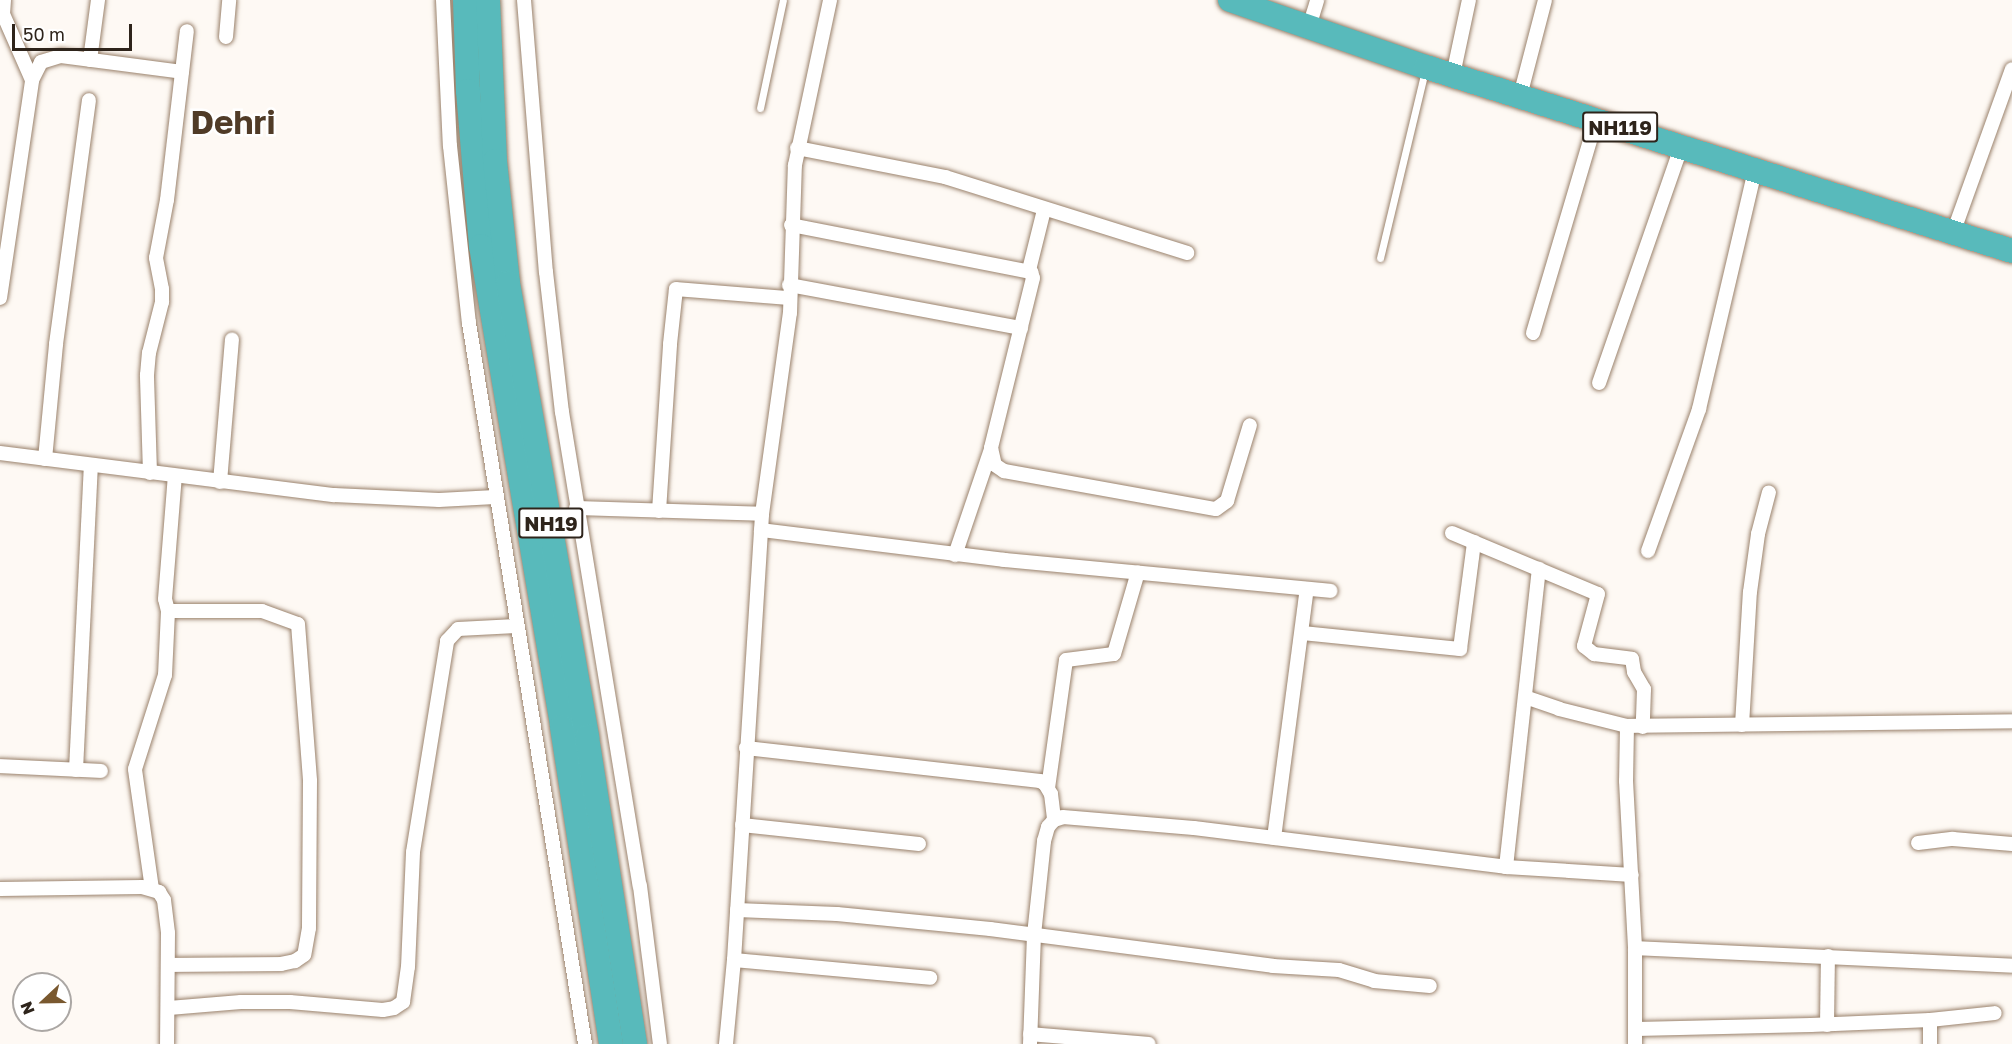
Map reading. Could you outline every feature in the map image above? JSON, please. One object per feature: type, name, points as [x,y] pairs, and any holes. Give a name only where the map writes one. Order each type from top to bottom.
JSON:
[{"type":"highway","name":"NH19","points":[[465,0],[468,91],[481,246],[562,727],[611,1044]]},
{"type":"highway","name":"NH19","points":[[488,0],[495,161],[508,283],[579,691],[635,1044]]},
{"type":"highway","name":"NH119","points":[[1230,0],[1426,67],[2012,251]]},
{"type":"street","points":[[4,0],[3,14],[32,80]]},
{"type":"street","points":[[90,60],[98,0]]},
{"type":"street","points":[[226,37],[229,0]]},
{"type":"street","points":[[443,0],[455,206],[469,323],[495,497],[585,1044]]},
{"type":"street","points":[[524,0],[549,302],[576,508],[640,886],[660,1044]]},
{"type":"street","points":[[726,1044],[734,960],[762,514],[782,382],[797,148],[825,33],[830,0]]},
{"type":"street","points":[[1309,27],[1317,0]]},
{"type":"street","points":[[1453,75],[1469,0]]},
{"type":"street","points":[[1520,96],[1545,0]]},
{"type":"street","points":[[150,473],[147,375],[162,302],[156,258],[166,200],[187,31]]},
{"type":"street","points":[[0,298],[32,80],[41,62],[50,58],[90,60],[182,72]]},
{"type":"street","points":[[1953,233],[2012,69]]},
{"type":"street","points":[[45,459],[56,344],[89,100]]},
{"type":"street","points":[[1533,333],[1596,120]]},
{"type":"street","points":[[1599,383],[1681,147]]},
{"type":"street","points":[[797,148],[945,177],[1044,210],[1187,252]]},
{"type":"street","points":[[1648,551],[1699,409],[1755,170]]},
{"type":"street","points":[[955,555],[991,448],[1034,278],[1029,270],[1044,210]]},
{"type":"street","points":[[791,225],[1029,270]]},
{"type":"street","points":[[659,511],[676,289],[789,292],[1021,328]]},
{"type":"street","points":[[220,482],[232,340]]},
{"type":"street","points":[[991,448],[995,465],[1013,474],[1216,509],[1227,501],[1250,425]]},
{"type":"street","points":[[0,453],[220,482],[390,499],[495,497]]},
{"type":"street","points":[[76,770],[90,465]]},
{"type":"street","points":[[152,888],[135,769],[165,675],[168,611],[165,599],[176,476]]},
{"type":"street","points":[[1742,725],[1750,592],[1758,534],[1769,492]]},
{"type":"street","points":[[576,508],[762,514]]},
{"type":"street","points":[[761,530],[955,555],[1331,591]]},
{"type":"street","points":[[1452,533],[1598,594],[1584,646],[1594,654],[1632,659],[1634,672],[1644,689],[1643,727]]},
{"type":"street","points":[[1302,633],[1460,649],[1474,542]]},
{"type":"street","points":[[1506,867],[1539,569]]},
{"type":"street","points":[[1054,820],[1048,788],[1055,725],[1066,660],[1114,654],[1138,572]]},
{"type":"street","points":[[1274,838],[1307,589]]},
{"type":"street","points":[[168,611],[262,611],[298,624],[310,781],[309,928],[304,955],[295,961],[281,964],[169,966]]},
{"type":"street","points":[[169,1008],[280,1002],[383,1010],[394,1008],[403,1002],[408,967],[413,852],[447,641],[458,628],[516,626]]},
{"type":"street","points":[[1525,697],[1559,709],[1627,726],[1643,727],[2012,721]]},
{"type":"street","points":[[1627,726],[1626,781],[1635,948],[1635,1044]]},
{"type":"street","points":[[746,748],[1040,781],[1048,788]]},
{"type":"street","points":[[0,766],[101,771]]},
{"type":"street","points":[[1149,1044],[1030,1039],[1034,935],[1044,841],[1048,827],[1054,820],[1076,817],[1274,838],[1506,867],[1632,875]]},
{"type":"street","points":[[742,825],[919,844]]},
{"type":"street","points":[[1918,843],[1953,838],[2012,844]]},
{"type":"street","points":[[0,889],[152,888],[159,892],[164,900],[169,966],[167,1044]]},
{"type":"street","points":[[737,910],[877,917],[1165,950],[1273,966],[1339,970],[1374,981],[1430,986]]},
{"type":"street","points":[[1635,948],[2012,966]]},
{"type":"street","points":[[1827,1025],[1828,956]]},
{"type":"street","points":[[734,960],[930,978]]},
{"type":"street","points":[[1636,1029],[1827,1025],[1930,1020],[1995,1013]]},
{"type":"street","points":[[1930,1020],[1930,1044]]},
{"type":"lane","points":[[760,108],[783,0]]},
{"type":"lane","points":[[1380,258],[1426,67]]},
{"type":"district","name":"Dehri","points":[[233,122]]}]
